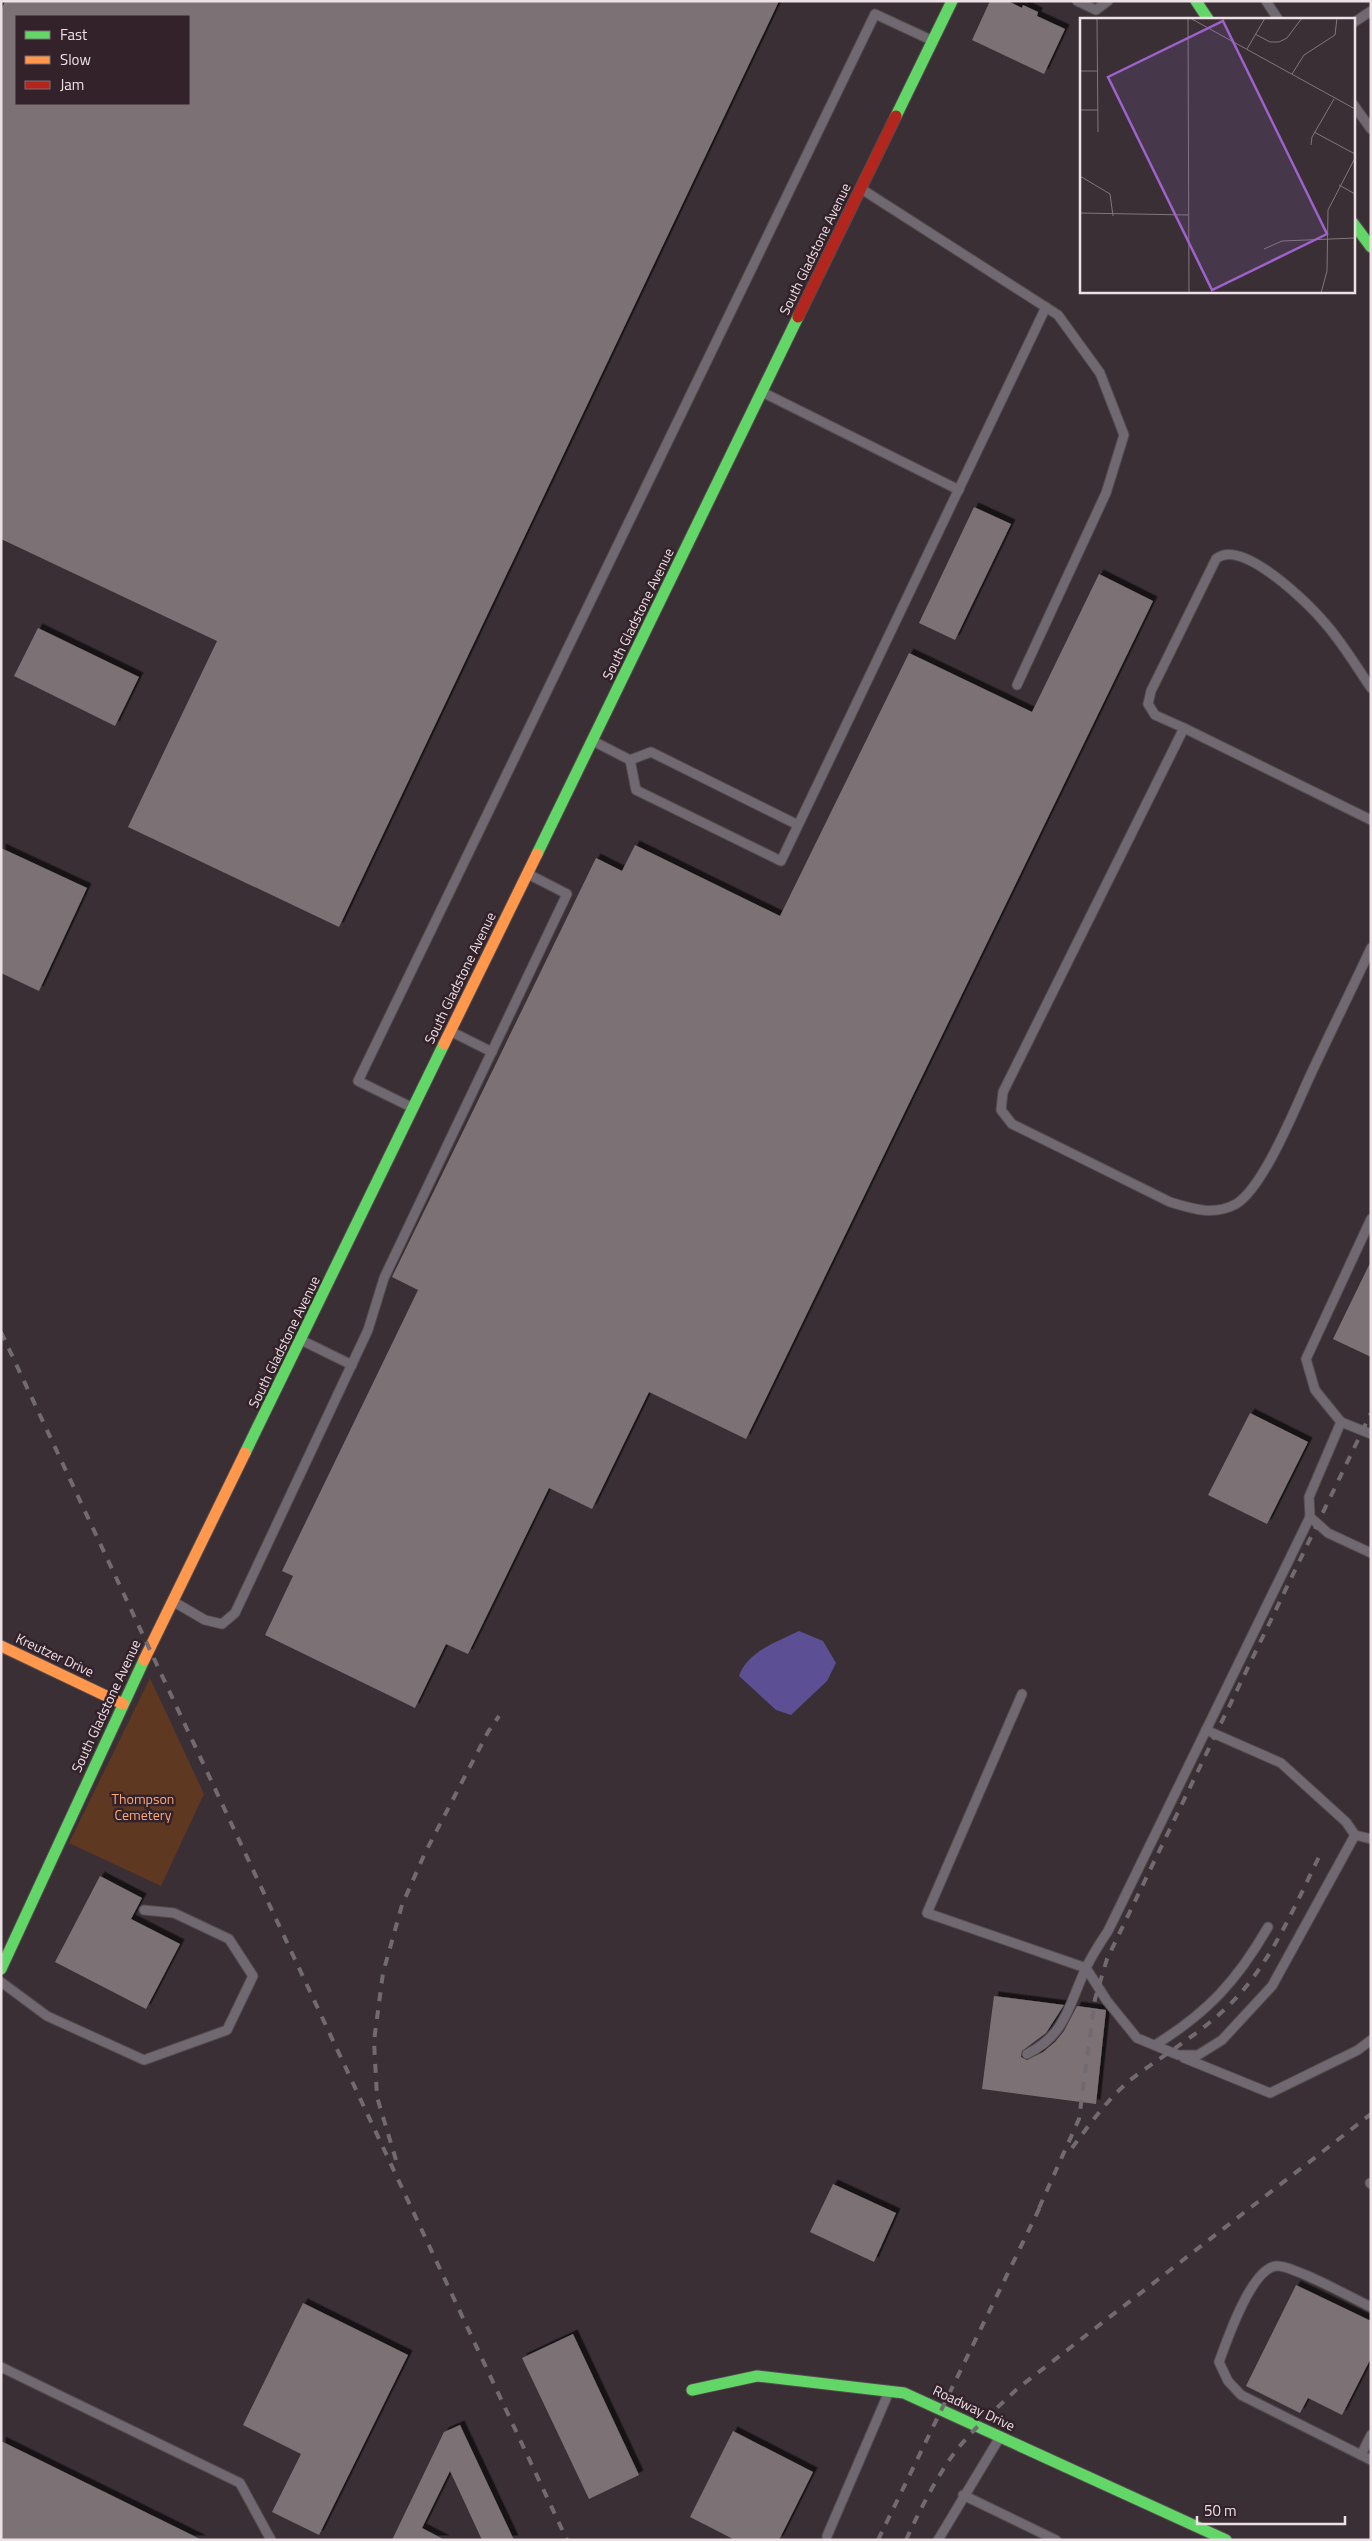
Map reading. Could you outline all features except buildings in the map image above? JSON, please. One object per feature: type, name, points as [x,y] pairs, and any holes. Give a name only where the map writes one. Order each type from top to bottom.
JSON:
[{"type":"main road","name":"South Gladstone Avenue","points":[[1,1969],[123,1704],[952,1]]},
{"type":"main road","points":[[1196,1],[1207,18]]},
{"type":"main road","points":[[1359,226],[1371,247]]},
{"type":"main road","name":"Kreutzer Drive","points":[[1,1646],[123,1704]]},
{"type":"main road","name":"Roadway Drive","points":[[692,2390],[757,2376],[912,2396],[1226,2540]]},
{"type":"lane","points":[[1078,1],[1096,10],[1108,1]]},
{"type":"lane","points":[[1266,1],[1277,18]]},
{"type":"lane","points":[[1354,21],[1371,11]]},
{"type":"lane","points":[[414,1108],[358,1081],[875,14],[933,40]]},
{"type":"lane","points":[[1354,105],[1371,129]]},
{"type":"lane","points":[[861,189],[1058,315],[1100,373],[1124,435],[1106,493],[1017,685]]},
{"type":"lane","points":[[630,760],[636,790],[781,861],[1046,307]]},
{"type":"lane","points":[[762,392],[959,490]]},
{"type":"lane","points":[[1371,688],[1326,623],[1308,604],[1266,570],[1240,555],[1230,553],[1221,554],[1216,559],[1152,691],[1148,704],[1155,715],[1371,820]]},
{"type":"lane","points":[[1184,728],[1003,1092],[1001,1110],[1012,1124],[1170,1202],[1194,1210],[1219,1211],[1237,1203],[1251,1190],[1278,1143],[1371,948]]},
{"type":"lane","points":[[593,741],[630,760],[651,752],[798,825]]},
{"type":"lane","points":[[174,1602],[206,1620],[222,1624],[235,1613],[352,1366],[368,1330],[384,1278],[567,894],[527,874]]},
{"type":"lane","points":[[451,1031],[492,1052]]},
{"type":"lane","points":[[1371,1219],[1306,1359],[1315,1390],[1341,1422],[1371,1434]]},
{"type":"lane","points":[[301,1340],[352,1366]]},
{"type":"lane","points":[[1027,2054],[1038,2048],[1060,2027],[1086,1968],[1108,1931],[1310,1517],[1309,1497],[1341,1422]]},
{"type":"lane","points":[[1310,1517],[1328,1533],[1371,1553]]},
{"type":"lane","points":[[1022,1694],[928,1914],[1086,1968],[1108,2001],[1137,2038],[1270,2093],[1358,2050],[1371,2040]]},
{"type":"lane","points":[[1206,1730],[1281,1763],[1346,1822],[1355,1835],[1371,1839]]},
{"type":"lane","points":[[1178,2055],[1198,2055],[1222,2040],[1272,1986],[1355,1835]]},
{"type":"lane","points":[[1,1982],[47,2016],[144,2060],[227,2030],[253,1976],[229,1939],[174,1913],[144,1910]]},
{"type":"lane","points":[[1156,2045],[1187,2025],[1223,1992],[1251,1956],[1268,1927]]},
{"type":"lane","points":[[1371,2307],[1292,2269],[1277,2266],[1264,2271],[1235,2317],[1219,2362],[1228,2382],[1241,2395],[1371,2460]]},
{"type":"lane","points":[[1,2367],[240,2483],[271,2540]]},
{"type":"lane","points":[[828,2536],[890,2392]]},
{"type":"lane","points":[[1361,2455],[1371,2435]]},
{"type":"lane","points":[[938,2540],[963,2495],[1000,2437]]},
{"type":"lane","points":[[963,2495],[1056,2540]]},
{"type":"green space","name":"Thompson Cemetery","points":[[150,1678],[204,1794],[161,1886],[69,1843]]},
{"type":"shaded area","points":[[799,1631],[823,1641],[836,1663],[827,1681],[791,1715],[776,1710],[739,1676],[749,1660],[764,1648]]},
{"type":"railway","points":[[1,1332],[567,2540]]},
{"type":"railway","points":[[1039,2208],[1079,2119],[1095,1999],[1107,1959],[1371,1413]]},
{"type":"railway","points":[[396,2160],[377,2097],[374,2041],[383,1973],[402,1905],[425,1853],[488,1732],[499,1716]]},
{"type":"railway","points":[[1072,2148],[1121,2088],[1201,2029],[1240,1994],[1279,1937],[1320,1855]]},
{"type":"railway","points":[[906,2540],[926,2498],[957,2449],[1017,2389],[1371,2114]]},
{"type":"railway","points":[[878,2540],[1042,2203]]},
{"type":"traffic: fast","points":[[896,116],[952,1]]},
{"type":"traffic: fast","points":[[1196,1],[1207,18]]},
{"type":"traffic: fast","points":[[1354,224],[1371,247]]},
{"type":"traffic: fast","points":[[537,854],[798,317]]},
{"type":"traffic: fast","points":[[245,1453],[444,1044]]},
{"type":"traffic: fast","points":[[1,1969],[144,1660]]},
{"type":"traffic: fast","points":[[692,2390],[757,2376],[904,2393],[1226,2540]]},
{"type":"traffic: slow","points":[[444,1044],[537,854]]},
{"type":"traffic: slow","points":[[144,1660],[245,1453]]},
{"type":"traffic: slow","points":[[1,1646],[123,1704]]},
{"type":"traffic: jam","points":[[798,317],[896,116]]}]
